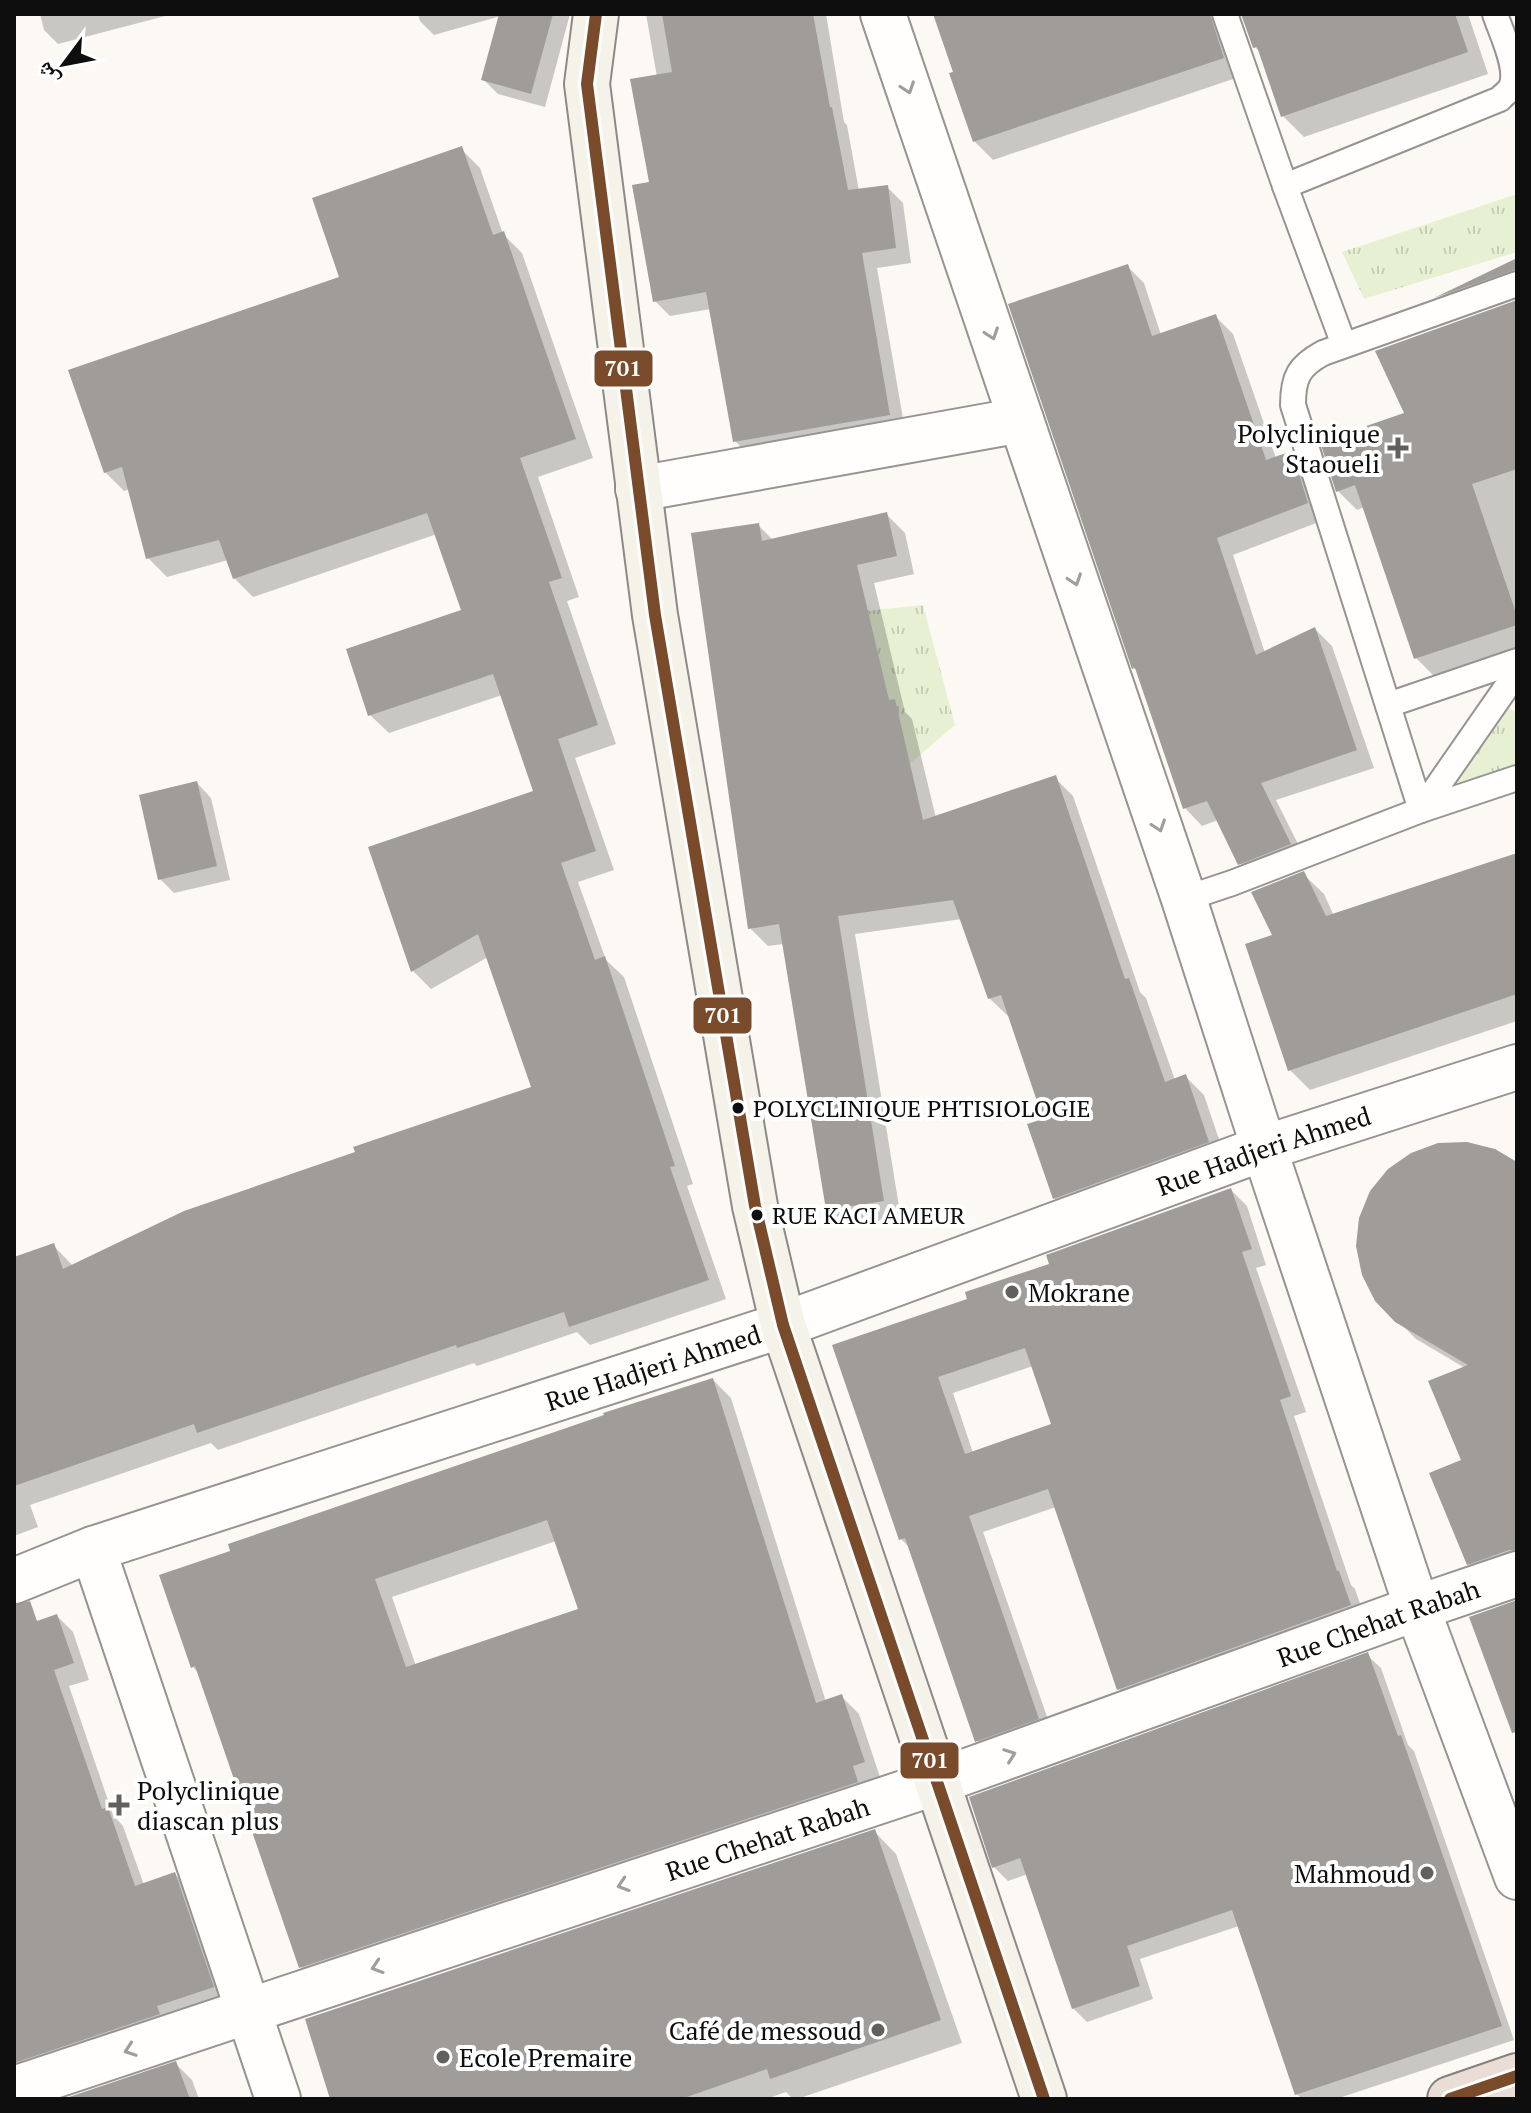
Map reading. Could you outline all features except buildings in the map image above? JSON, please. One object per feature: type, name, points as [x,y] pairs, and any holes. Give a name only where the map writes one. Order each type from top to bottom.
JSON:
[{"type":"highway","points":[[1450,2099],[1517,2076]]},
{"type":"main road","points":[[596,14],[587,84],[638,489],[655,615],[755,1206],[783,1325],[1044,2099]]},
{"type":"street","points":[[883,14],[1184,899],[1417,1608],[1517,1877]]},
{"type":"street","points":[[638,489],[1021,420]]},
{"type":"street","name":"Rue Hadjeri Ahmed","points":[[14,1581],[93,1549],[783,1325],[1264,1148],[1517,1067]]},
{"type":"street","points":[[93,1549],[278,2099]]},
{"type":"street","name":"Rue Chehat Rabah","points":[[14,2089],[937,1782],[1517,1574]]},
{"type":"lane","points":[[1225,14],[1344,345]]},
{"type":"lane","points":[[1285,186],[1500,99],[1510,88],[1514,75],[1495,14]]},
{"type":"lane","points":[[1421,810],[1293,405],[1293,388],[1298,373],[1307,361],[1517,284]]},
{"type":"lane","points":[[1388,705],[1517,661]]},
{"type":"lane","points":[[1421,810],[1517,672]]},
{"type":"lane","points":[[1184,899],[1421,810],[1517,778]]},
{"type":"green space","points":[[1517,194],[1517,252],[1364,299],[1342,252]]},
{"type":"green space","points":[[923,605],[955,725],[899,773],[866,611]]},
{"type":"green space","points":[[1508,707],[1517,713],[1517,765],[1450,785]]},
{"type":"transit line","name":"701","points":[[596,14],[587,84],[655,615],[755,1206],[783,1325],[1044,2099]]},
{"type":"transit line","name":"701","points":[[1450,2099],[1517,2076]]},
{"type":"place","name":"Polyclinique Staoueli","points":[[1398,448]]},
{"type":"place","name":"POLYCLINIQUE PHTISIOLOGIE","points":[[738,1108]]},
{"type":"place","name":"RUE KACI AMEUR","points":[[757,1215]]},
{"type":"place","name":"Mokrane","points":[[1012,1292]]},
{"type":"place","name":"Polyclinique diascan plus","points":[[119,1805]]},
{"type":"place","name":"Mahmoud","points":[[1427,1873]]},
{"type":"place","name":"Café de messoud","points":[[878,2030]]},
{"type":"place","name":"Ecole Premaire","points":[[443,2057]]}]
